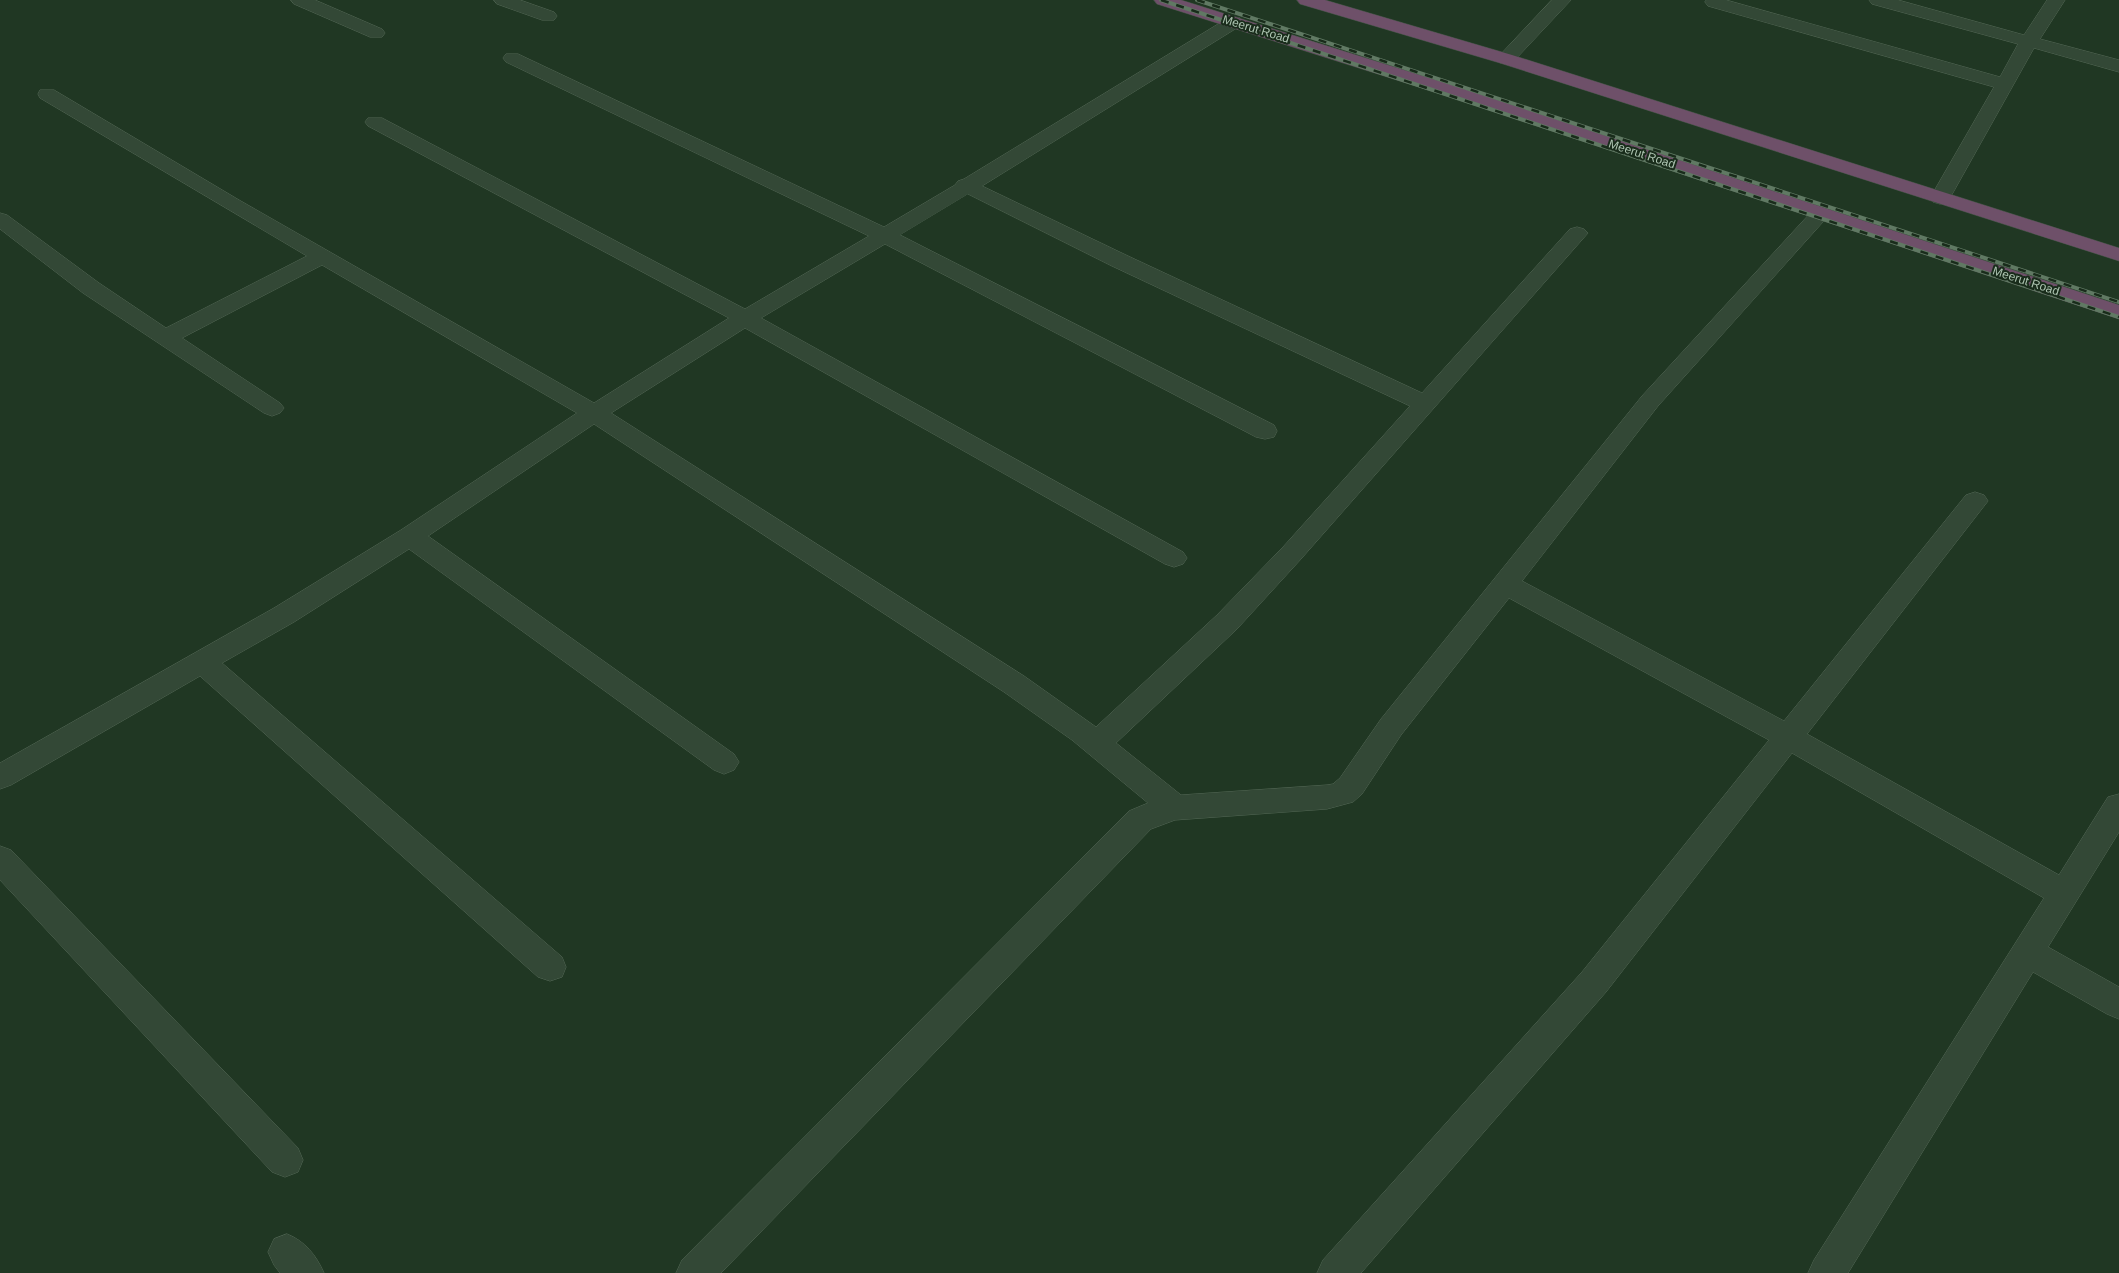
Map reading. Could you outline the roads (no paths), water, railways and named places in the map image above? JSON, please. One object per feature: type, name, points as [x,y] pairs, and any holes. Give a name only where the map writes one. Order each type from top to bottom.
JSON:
[{"type":"highway","name":"Meerut Road","points":[[1163,0],[1448,90],[2119,312]]},
{"type":"highway","points":[[1306,0],[1506,59],[2119,255]]},
{"type":"street","points":[[300,0],[376,33]]},
{"type":"street","points":[[503,0],[548,16]]},
{"type":"street","points":[[1506,59],[1562,0]]},
{"type":"street","points":[[1878,0],[2119,66]]},
{"type":"street","points":[[1940,198],[2029,41],[2056,0]]},
{"type":"street","points":[[1714,2],[2005,84]]},
{"type":"street","points":[[0,777],[284,615],[410,536],[594,413],[745,318],[884,236],[965,185],[1053,135],[1234,22]]},
{"type":"street","points":[[512,58],[884,236],[1265,431]]},
{"type":"street","points":[[47,94],[594,413],[1014,684],[1096,744],[1175,808]]},
{"type":"street","points":[[375,122],[745,318],[1174,558]]},
{"type":"street","points":[[965,185],[1120,261],[1426,404]]},
{"type":"street","points":[[695,1273],[1140,820],[1156,812],[1175,808],[1327,797],[1342,794],[1351,786],[1391,727],[1650,401],[1821,213]]},
{"type":"street","points":[[0,218],[91,288],[272,408]]},
{"type":"street","points":[[1096,744],[1227,622],[1292,554],[1577,233]]},
{"type":"street","points":[[166,337],[323,256]]},
{"type":"street","points":[[1336,1273],[1594,982],[1975,501]]},
{"type":"street","points":[[410,536],[724,762]]},
{"type":"street","points":[[1505,584],[1789,736],[2064,894]]},
{"type":"street","points":[[202,662],[550,967]]},
{"type":"street","points":[[1827,1273],[2119,806]]},
{"type":"street","points":[[0,859],[285,1160]]},
{"type":"street","points":[[2027,952],[2119,1004]]},
{"type":"railway","points":[[1161,0],[2119,317]]},
{"type":"railway","points":[[1197,0],[2119,302]]}]
